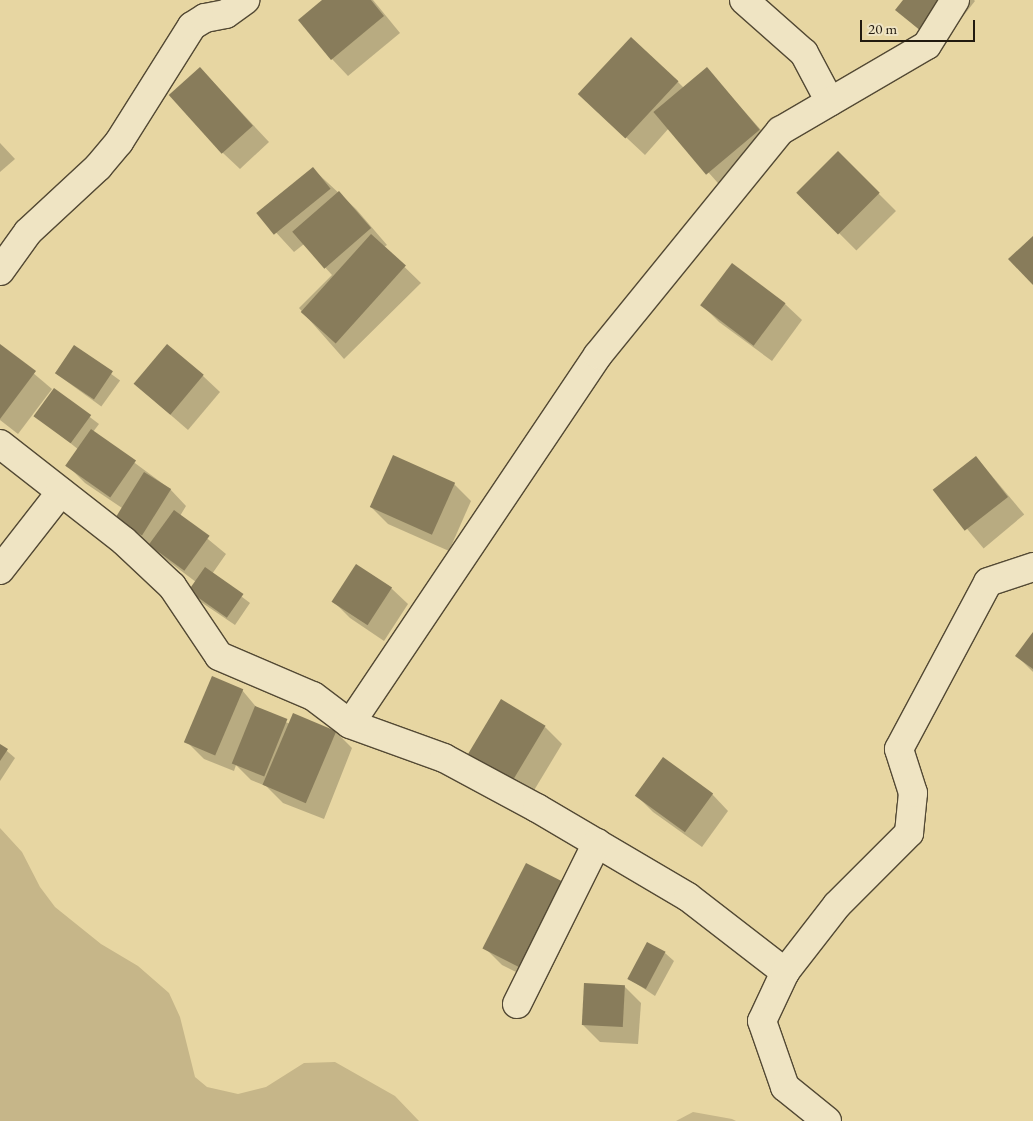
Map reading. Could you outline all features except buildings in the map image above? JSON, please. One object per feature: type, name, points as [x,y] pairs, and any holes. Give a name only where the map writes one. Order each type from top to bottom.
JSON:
[{"type":"street","points":[[0,271],[28,232],[98,168],[119,142],[192,26],[205,18],[226,14],[244,0]]},
{"type":"street","points":[[744,0],[804,52],[830,102]]},
{"type":"street","points":[[350,724],[598,355],[780,132],[927,45],[954,0]]},
{"type":"street","points":[[0,444],[124,541],[172,586],[219,656],[313,696],[350,724],[444,758],[597,843],[688,897],[785,972]]},
{"type":"street","points":[[0,570],[61,492]]},
{"type":"street","points":[[827,1121],[785,1087],[762,1021],[785,972],[837,905],[909,834],[913,793],[899,749],[988,582],[1033,567]]},
{"type":"street","points":[[517,1004],[597,843]]},
{"type":"shaded area","points":[[0,828],[22,852],[40,887],[55,907],[101,944],[138,966],[169,993],[180,1017],[195,1077],[207,1087],[238,1094],[266,1087],[304,1063],[335,1062],[395,1096],[419,1121],[0,1121]]},
{"type":"shaded area","points":[[693,1112],[732,1119],[736,1121],[676,1121]]}]
